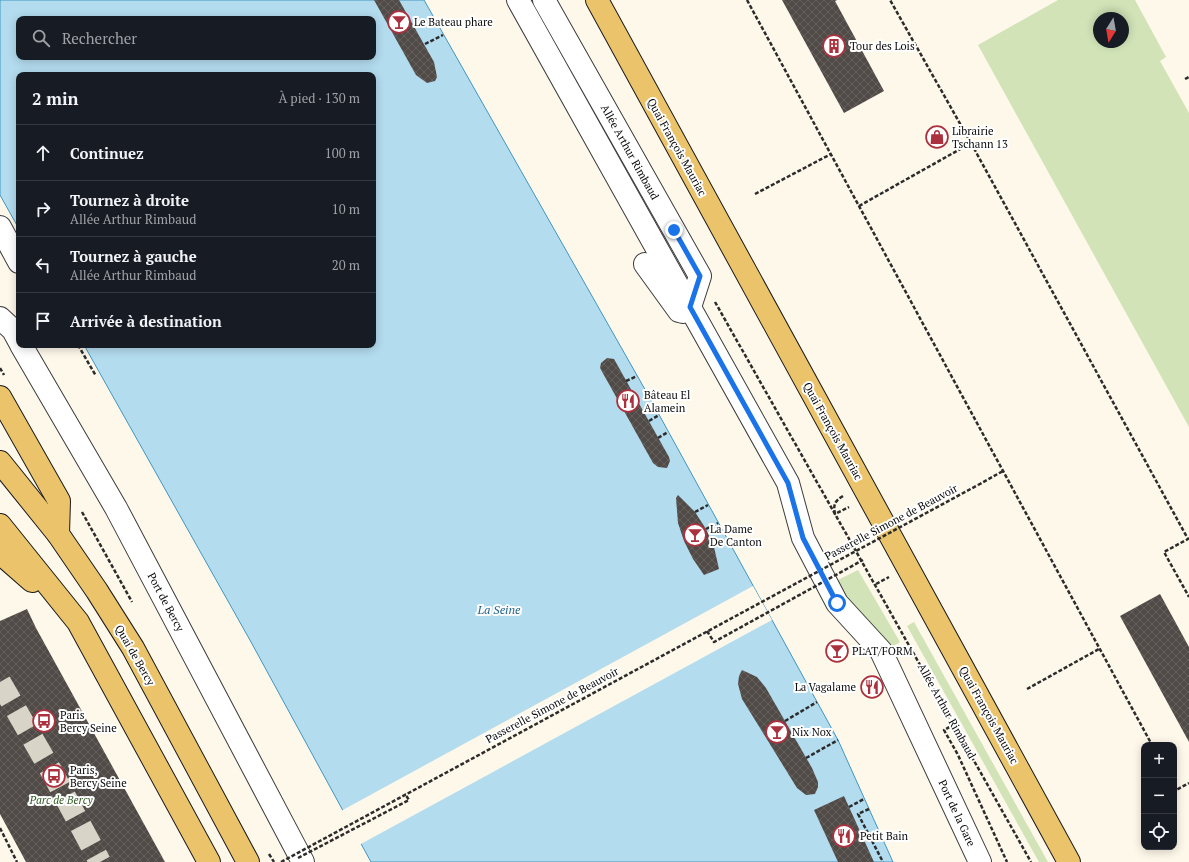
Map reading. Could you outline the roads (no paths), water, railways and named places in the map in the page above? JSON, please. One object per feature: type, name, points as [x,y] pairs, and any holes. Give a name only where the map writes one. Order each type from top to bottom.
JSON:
[{"type":"main road","name":"Quai François Mauriac","points":[[597,0],[1069,862]]},
{"type":"main road","points":[[0,397],[59,501],[58,534]]},
{"type":"main road","name":"Quai de Bercy","points":[[0,462],[58,534],[97,591],[133,648],[248,862]]},
{"type":"main road","points":[[0,525],[78,622],[209,862]]},
{"type":"main road","points":[[0,553],[78,622]]},
{"type":"street","points":[[518,0],[686,310],[712,378]]},
{"type":"street","name":"Allée Arthur Rimbaud","points":[[544,0],[700,276],[686,310]]},
{"type":"street","points":[[0,227],[16,256]]},
{"type":"street","points":[[644,264],[686,310]]},
{"type":"street","name":"Port de la Gare","points":[[686,310],[788,483],[803,538],[837,603],[881,651],[980,862]]},
{"type":"street","name":"Port de Bercy","points":[[24,348],[116,508],[301,860]]},
{"type":"water","name":"La Seine","points":[[0,0],[424,0],[651,400],[838,740],[893,862],[371,862],[251,642],[86,348],[376,348],[376,72],[16,72],[16,224],[0,195]]},
{"type":"tunnel","points":[[0,682],[54,776],[100,862]]},
{"type":"place","name":"Le Bateau phare","points":[[399,22]]},
{"type":"place","name":"Tour des Lois","points":[[834,46]]},
{"type":"place","name":"Librairie Tschann 13","points":[[937,137]]},
{"type":"place","name":"Bâteau El Alamein","points":[[628,401]]},
{"type":"place","name":"La Dame De Canton","points":[[695,535]]},
{"type":"place","name":"PLAT/FORM","points":[[837,651]]},
{"type":"place","name":"La Vagalame","points":[[872,687]]},
{"type":"place","name":"Paris Bercy Seine","points":[[44,721]]},
{"type":"place","name":"Nix Nox","points":[[777,732]]},
{"type":"place","name":"Paris, Bercy Seine","points":[[54,776]]},
{"type":"place","name":"Petit Bain","points":[[844,836]]},
{"type":"park label","name":"Parc de Bercy","points":[[61,800]]}]
